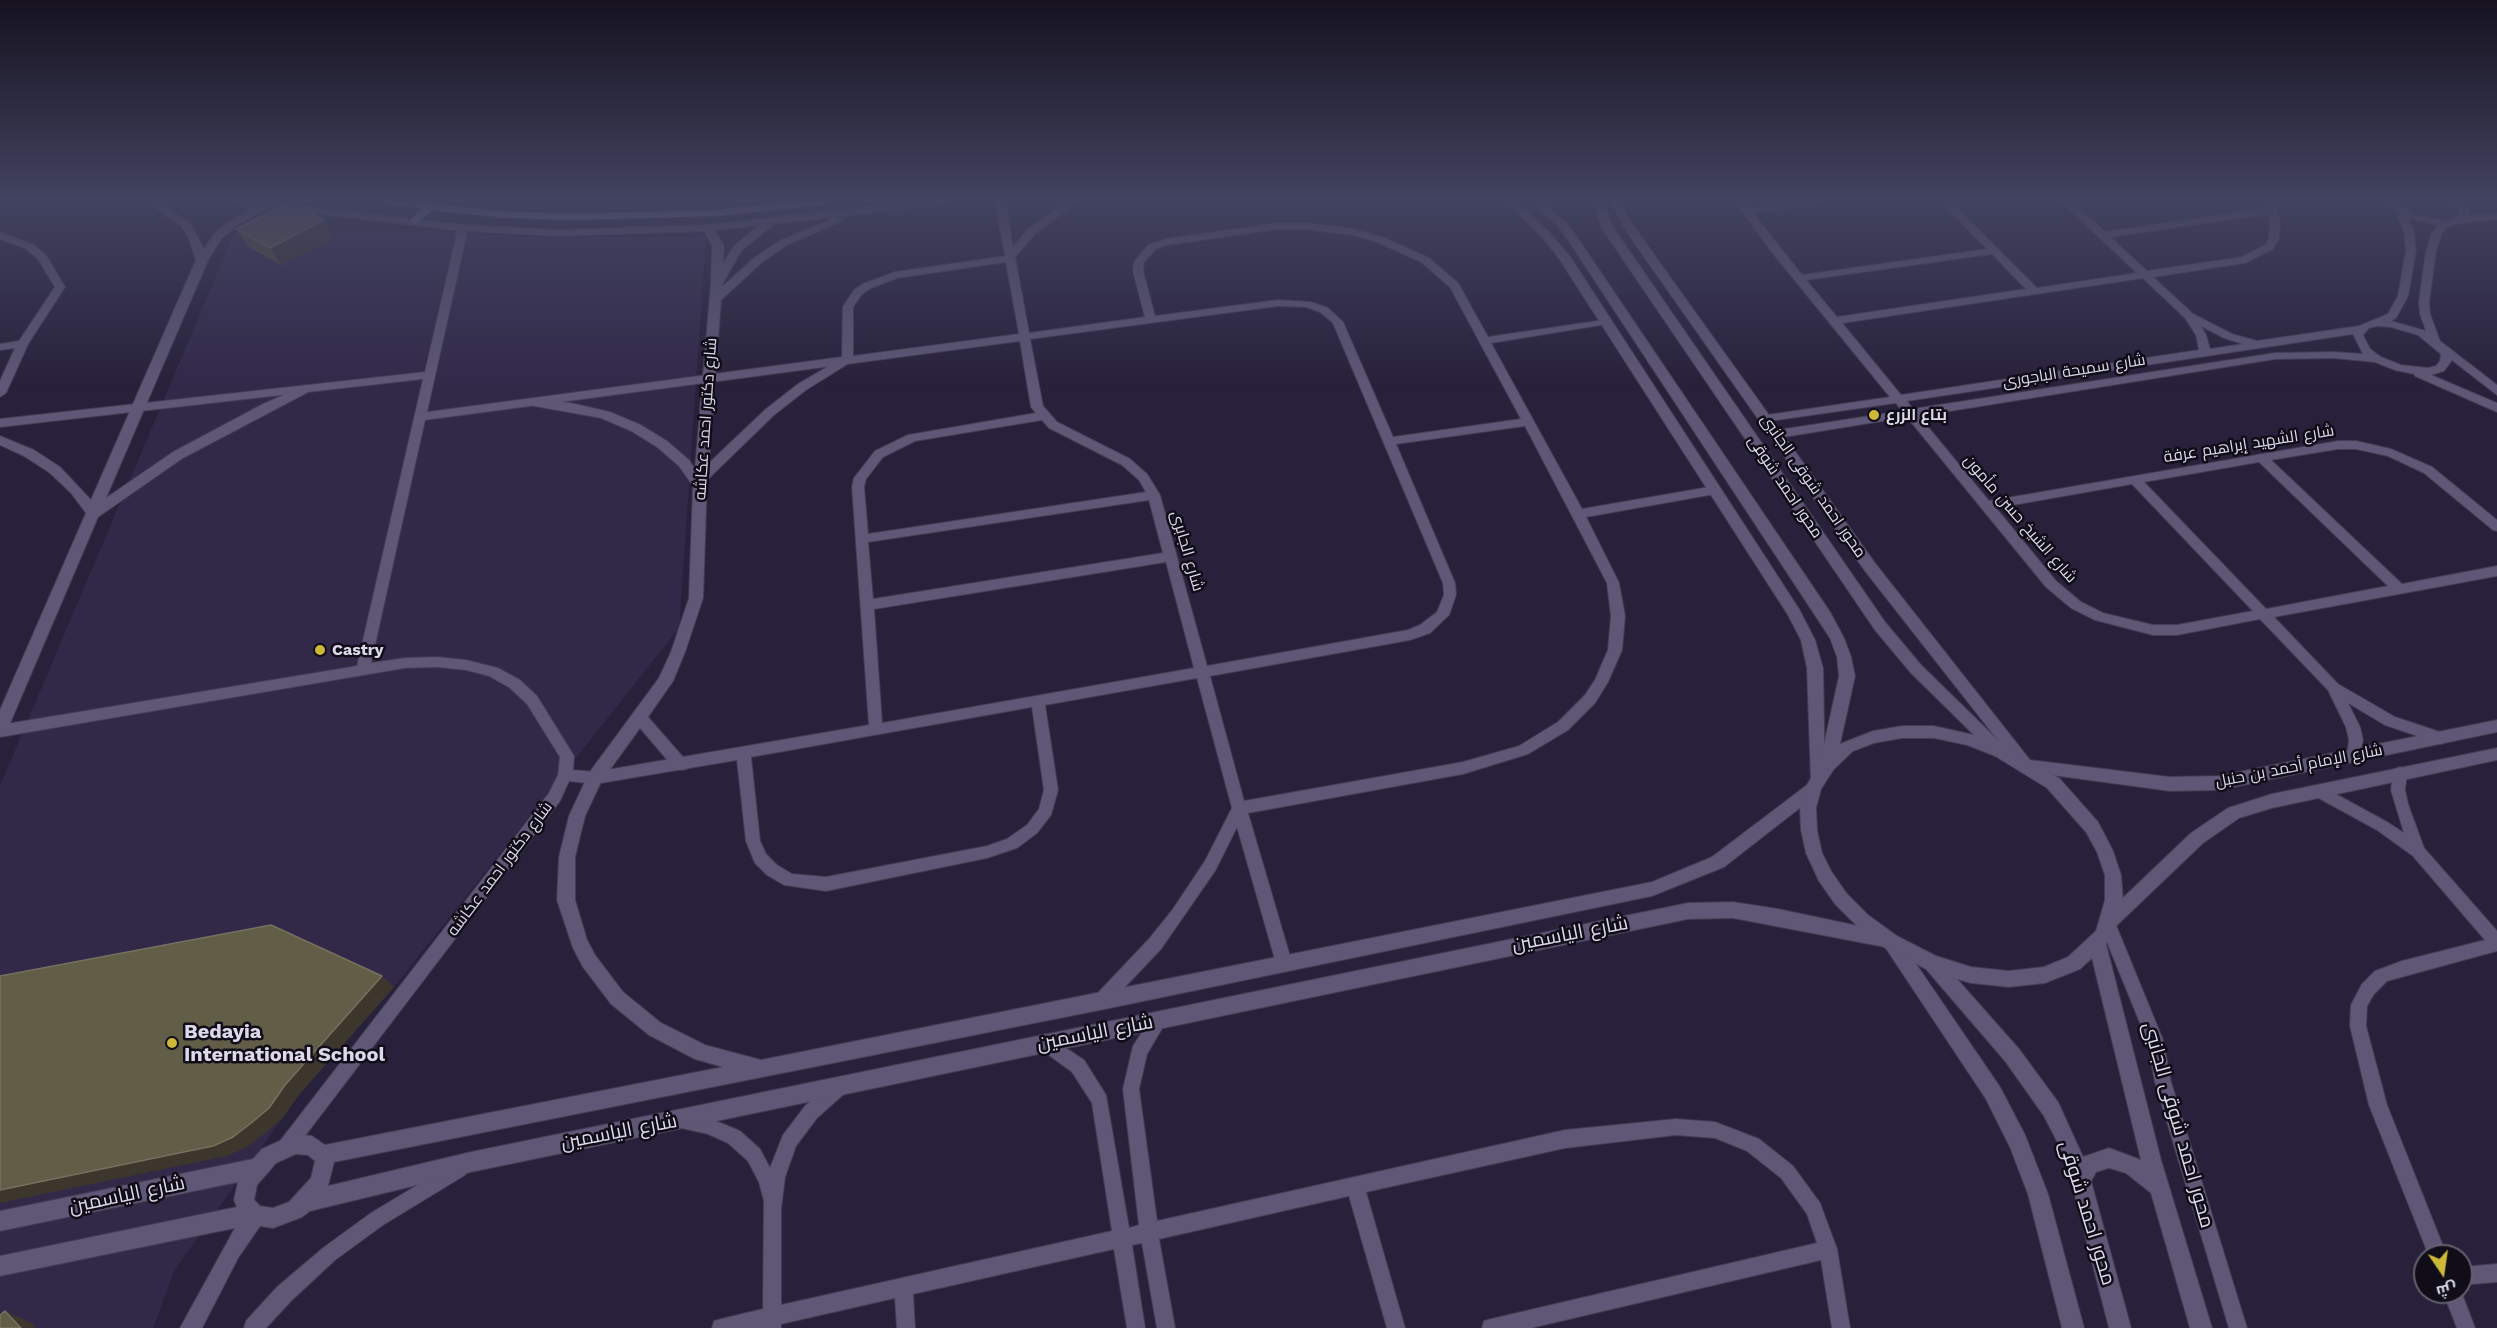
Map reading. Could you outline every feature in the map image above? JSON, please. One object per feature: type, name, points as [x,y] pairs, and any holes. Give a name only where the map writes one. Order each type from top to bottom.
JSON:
[{"type":"street","points":[[0,393],[23,344],[60,287],[46,263]]},
{"type":"street","points":[[0,730],[201,263]]},
{"type":"street","points":[[363,670],[455,263]]},
{"type":"street","name":"شارع دكتور احمد عكاشه","points":[[718,263],[700,482],[696,598],[689,624],[664,681],[595,778],[577,816],[567,857],[566,900],[579,942],[589,961],[617,998],[655,1029],[702,1053],[762,1069]]},
{"type":"street","name":"شارع دكتور احمد عكاشه","points":[[717,283],[729,263]]},
{"type":"street","points":[[715,300],[755,263]]},
{"type":"street","points":[[848,360],[848,307],[852,299],[867,286],[894,275],[976,263]]},
{"type":"street","points":[[876,730],[858,487],[865,469],[879,454],[912,438],[1043,416],[1034,398],[1011,263]]},
{"type":"street","points":[[1138,263],[1151,320]]},
{"type":"street","points":[[1100,1002],[1142,958],[1178,914],[1210,866],[1239,808],[1494,761],[1549,735],[1575,715],[1601,682],[1615,650],[1618,616],[1613,583],[1579,514],[1454,285],[1428,263]]},
{"type":"street","points":[[1566,263],[1607,321],[1794,613],[1808,640],[1815,668],[1815,784],[1808,808],[1809,830],[1814,853],[1841,899],[1862,920],[1889,941],[1932,963],[1980,976],[2009,979],[2044,975],[2074,963],[2097,944],[2109,923],[2114,892],[2113,875],[2105,851],[2092,827],[2074,804],[2025,764],[2001,751],[1934,732],[1902,732],[1873,736],[1847,747],[1828,764]]},
{"type":"street","points":[[1589,263],[1825,615],[1837,638],[1845,657],[1847,676],[1828,764]]},
{"type":"street","name":"محور احمد شوقى","points":[[1632,263],[1880,626],[1916,669],[2001,751]]},
{"type":"street","name":"محور احمد شوقى الجانبى","points":[[1655,263],[1901,609],[2025,764]]},
{"type":"street","name":"شارع الشيخ حسن مأمون","points":[[1788,263],[2050,584],[2076,605],[2100,617],[2126,626],[2169,630],[2497,571]]},
{"type":"street","points":[[1800,278],[1908,263]]},
{"type":"street","points":[[2006,263],[2035,292]]},
{"type":"street","points":[[2134,263],[2189,316],[2201,335],[2205,352]]},
{"type":"street","points":[[1835,321],[2229,263]]},
{"type":"street","points":[[2377,323],[2392,316],[2403,296],[2409,263]]},
{"type":"street","points":[[2411,371],[2440,369],[2446,362],[2446,353],[2436,342],[2425,314],[2424,302],[2429,263]]},
{"type":"street","points":[[0,730],[363,670],[437,662],[466,665],[493,672],[514,684],[532,700],[567,756],[565,775],[595,778],[744,754],[1410,635],[1425,629],[1442,615],[1450,595],[1449,583],[1338,322],[1324,310],[1292,302],[420,417]]},
{"type":"street","points":[[2189,316],[2228,336],[2256,345]]},
{"type":"street","points":[[1485,342],[1607,321]]},
{"type":"street","points":[[2377,323],[2407,327],[2436,342],[2497,391]]},
{"type":"street","name":"شارع سميحة الباجورى","points":[[1767,419],[2361,329],[2377,323]]},
{"type":"street","points":[[2361,329],[2357,335],[2359,343],[2377,359],[2465,392],[2497,408]]},
{"type":"street","points":[[0,347],[23,344]]},
{"type":"street","name":"شارع سميحة الباجورى","points":[[1778,434],[2275,356],[2334,355],[2377,359]]},
{"type":"street","points":[[534,402],[605,415],[636,428],[673,453],[700,482],[775,407],[848,360]]},
{"type":"street","points":[[0,423],[429,375]]},
{"type":"street","points":[[94,513],[135,483],[195,445],[267,406],[310,388]]},
{"type":"street","name":"شارع الجابرى","points":[[1043,416],[1053,425],[1126,462],[1143,477],[1154,495],[1204,672],[1239,808],[1284,963]]},
{"type":"street","points":[[1389,441],[1529,422]]},
{"type":"street","points":[[0,440],[29,453],[55,470],[76,490],[94,513]]},
{"type":"street","name":"شارع الشهيد إبراهيم عرفة","points":[[1985,506],[2338,445],[2356,445],[2383,451],[2428,470],[2497,527]]},
{"type":"street","points":[[2262,458],[2399,589]]},
{"type":"street","points":[[2135,480],[2333,687],[2390,721],[2449,736],[2479,758]]},
{"type":"street","points":[[1579,514],[1715,490]]},
{"type":"street","points":[[862,539],[1154,495]]},
{"type":"street","points":[[867,605],[1172,556]]},
{"type":"street","points":[[2333,687],[2353,727],[2356,740],[2354,757]]},
{"type":"street","points":[[744,754],[753,841],[760,858],[772,870],[789,880],[826,884],[987,852],[1012,844],[1032,829],[1046,811],[1051,790],[1038,701]]},
{"type":"street","points":[[639,717],[681,764]]},
{"type":"street","name":"شارع الإمام أحمد بن حنبل","points":[[2025,764],[2196,785],[2219,783],[2354,757],[2497,726]]},
{"type":"street","name":"شارع الإمام أحمد بن حنبل","points":[[2109,923],[2212,826],[2234,813],[2272,801],[2497,754]]},
{"type":"street","name":"شارع الياسمين","points":[[322,1155],[1100,1002],[1652,889],[1697,872],[1736,849],[1815,784],[1828,764]]},
{"type":"street","points":[[2400,773],[2398,790],[2401,804],[2418,851]]},
{"type":"street","name":"شارع دكتور احمد عكاشه","points":[[286,1147],[548,809],[565,775]]},
{"type":"street","points":[[2318,791],[2382,826],[2418,851],[2497,943],[2402,968],[2382,976],[2368,988],[2359,1005],[2358,1026],[2378,1105],[2433,1244]]},
{"type":"street","name":"شارع الياسمين","points":[[305,1202],[471,1162],[1516,944],[1688,911],[1733,910],[1778,916],[1889,941]]},
{"type":"street","points":[[1505,919],[1516,944]]},
{"type":"street","name":"محور احمد شوقى الجانبى","points":[[2109,923],[2155,1040],[2163,1082],[2238,1328]]},
{"type":"street","points":[[1889,941],[1993,1093],[2018,1142],[2038,1194],[2073,1328]]},
{"type":"street","points":[[2097,944],[2161,1192],[2200,1328]]},
{"type":"street","name":"محور احمد شوقى","points":[[1932,963],[2012,1055],[2051,1109],[2070,1146],[2081,1180],[2120,1328]]},
{"type":"street","points":[[1159,1020],[1139,1052],[1131,1089],[1149,1232],[1166,1328]]},
{"type":"street","points":[[1045,1042],[1078,1066],[1100,1101],[1136,1328]]},
{"type":"street","points":[[772,1322],[772,1209],[776,1177],[789,1141],[811,1112],[839,1087]]},
{"type":"street","points":[[680,1120],[709,1126],[734,1137],[754,1155],[767,1180],[772,1209]]},
{"type":"street","points":[[721,1328],[772,1322],[903,1287],[1565,1139],[1676,1127],[1715,1130],[1753,1145],[1787,1172],[1814,1209],[1828,1249],[1841,1328]]},
{"type":"street","points":[[0,1266],[254,1215],[273,1218],[295,1210],[305,1202],[320,1183],[325,1163],[322,1155],[312,1146],[286,1147],[268,1156],[248,1180],[244,1200],[254,1215]]},
{"type":"street","points":[[2081,1180],[2090,1164],[2098,1159],[2120,1160],[2144,1172],[2161,1192]]},
{"type":"street","points":[[253,1328],[284,1294],[329,1254],[377,1219],[471,1162]]},
{"type":"street","name":"شارع الياسمين","points":[[0,1221],[255,1169]]},
{"type":"street","points":[[1355,1186],[1396,1328]]},
{"type":"street","points":[[191,1328],[231,1251],[254,1215]]},
{"type":"street","points":[[1491,1328],[1828,1249]]},
{"type":"street","points":[[2473,1275],[2497,1273]]},
{"type":"street","points":[[903,1287],[906,1328]]},
{"type":"street","points":[[2457,1304],[2466,1328]]},
{"type":"shaded area","points":[[222,263],[704,263],[679,628],[394,987],[298,1096],[174,1271],[153,1328],[0,1328],[0,786]]},
{"type":"building","name":"Bedayia International School","points":[[271,925],[382,976],[285,1085],[269,1108],[233,1137],[213,1146],[0,1190],[0,976]]},
{"type":"building","points":[[5,1311],[21,1328],[0,1328],[0,1315]]},
{"type":"place","name":"بتاع الزرع","points":[[1874,415]]},
{"type":"place","name":"Castry","points":[[320,650]]},
{"type":"place","name":"Bedayia International School","points":[[172,1043]]}]
